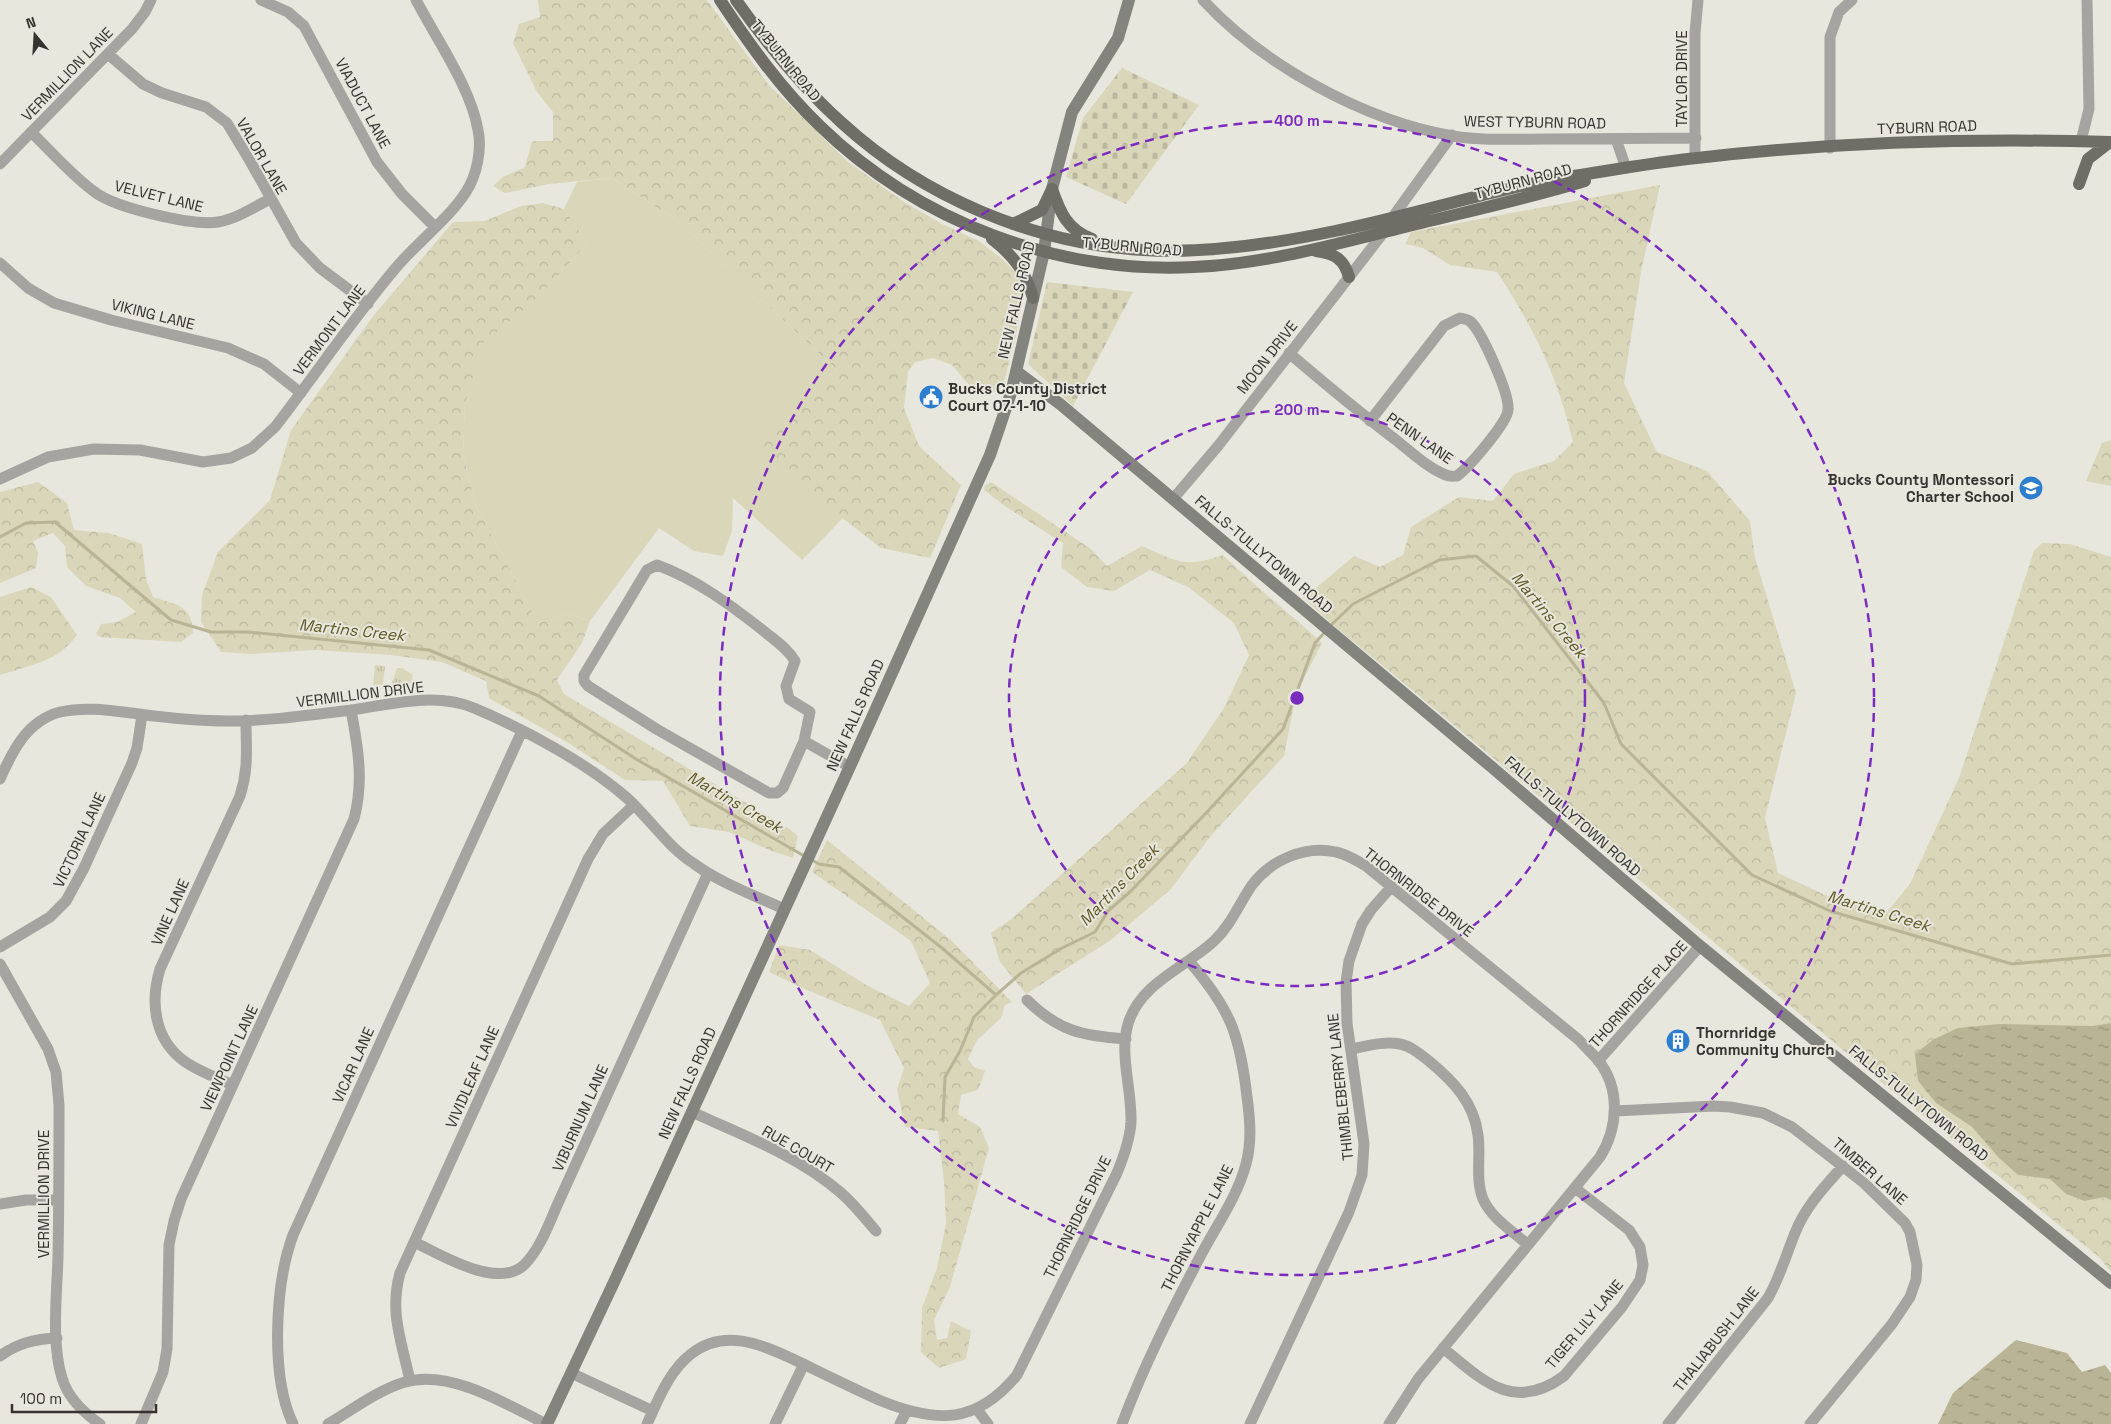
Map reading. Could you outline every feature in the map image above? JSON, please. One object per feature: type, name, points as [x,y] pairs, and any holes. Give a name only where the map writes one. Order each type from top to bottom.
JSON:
[{"type":"main road","name":"TYBURN ROAD","points":[[720,0],[766,66],[821,127],[844,147],[908,194],[956,220],[982,231],[1044,252],[1090,261],[1159,267],[1222,265],[1262,260],[1311,250],[1533,196],[1626,168]]},
{"type":"main road","name":"TYBURN ROAD","points":[[736,0],[796,76],[822,104],[862,141],[910,175],[970,207],[1013,224],[1047,234],[1116,248],[1172,251],[1271,242],[1334,231],[1522,186],[1695,158],[1830,148],[1955,142],[2110,142]]},
{"type":"main road","points":[[2079,184],[2088,159],[2110,142]]},
{"type":"main road","points":[[1013,224],[1042,210],[1052,189]]},
{"type":"main road","points":[[1052,189],[1068,225],[1088,238],[1116,248]]},
{"type":"main road","points":[[982,231],[1004,247],[1017,261],[1029,283],[1033,298]]},
{"type":"main road","points":[[1311,250],[1332,254],[1347,269],[1349,276]]},
{"type":"street","name":"VERMILLION LANE","points":[[0,164],[132,29],[145,12],[151,0]]},
{"type":"street","name":"VIADUCT LANE","points":[[261,0],[288,12],[304,26],[377,162],[402,194],[434,227]]},
{"type":"street","name":"VERMONT LANE","points":[[0,479],[48,458],[94,449],[140,450],[204,462],[230,458],[252,448],[264,439],[394,270],[450,212],[470,184],[478,157],[478,130],[465,92],[416,0]]},
{"type":"street","name":"NEW FALLS ROAD","points":[[546,1424],[692,1112],[990,455],[1011,393],[1044,252],[1052,189],[1072,112],[1118,38],[1128,0]]},
{"type":"street","name":"WEST TYBURN ROAD","points":[[1203,0],[1221,19],[1264,53],[1340,98],[1396,121],[1452,136],[1487,139],[1696,138]]},
{"type":"street","name":"TAYLOR DRIVE","points":[[1695,158],[1695,33],[1698,0]]},
{"type":"street","points":[[1830,148],[1830,37],[1839,12],[1852,0]]},
{"type":"street","points":[[2081,141],[2089,109],[2087,0]]},
{"type":"street","name":"VALOR LANE","points":[[108,54],[144,84],[162,93],[193,102],[217,114],[233,131],[296,244],[306,256],[368,304]]},
{"type":"street","name":"VELVET LANE","points":[[31,132],[79,180],[96,193],[130,207],[181,220],[207,223],[228,219],[270,199]]},
{"type":"street","points":[[1392,218],[1452,136]]},
{"type":"street","points":[[1616,139],[1626,168]]},
{"type":"street","name":"MOON DRIVE","points":[[1173,499],[1218,446],[1384,232]]},
{"type":"street","name":"VIKING LANE","points":[[0,263],[28,288],[54,304],[111,320],[228,348],[264,364],[301,393]]},
{"type":"street","name":"PENN LANE","points":[[1289,353],[1370,421],[1411,452],[1448,476],[1457,476],[1498,430],[1507,415],[1508,400],[1494,366],[1471,323],[1460,318],[1444,326],[1370,421]]},
{"type":"street","name":"FALLS-TULLYTOWN ROAD","points":[[1016,371],[1060,404],[1323,625],[1700,946],[2111,1283]]},
{"type":"street","points":[[657,566],[698,584],[753,623],[790,653],[795,661],[786,686],[789,698],[810,712],[804,741],[782,788],[777,792],[769,793],[658,730],[588,686],[584,681],[584,675],[647,570],[657,566]]},
{"type":"street","name":"VERMILLION DRIVE","points":[[0,779],[17,744],[28,731],[52,716],[81,709],[197,719],[275,720],[413,701],[456,702],[471,706],[496,717],[597,775],[634,805],[676,850],[708,873],[784,909]]},
{"type":"street","name":"VIEWPOINT LANE","points":[[141,1424],[163,1372],[166,1349],[169,1245],[181,1199],[354,819],[358,805],[360,775],[351,710]]},
{"type":"street","name":"VICTORIA LANE","points":[[0,947],[50,917],[72,892],[132,763],[142,715]]},
{"type":"street","name":"VINE LANE","points":[[233,1085],[192,1065],[178,1055],[162,1033],[155,1013],[154,997],[160,969],[240,796],[245,779],[247,756],[246,720]]},
{"type":"street","name":"VICAR LANE","points":[[293,1424],[282,1396],[279,1374],[280,1294],[285,1255],[292,1234],[522,731]]},
{"type":"street","points":[[804,741],[850,767]]},
{"type":"street","name":"VIVIDLEAF LANE","points":[[410,1381],[395,1319],[394,1301],[400,1273],[588,859],[603,834],[634,805]]},
{"type":"street","name":"THORNRIDGE DRIVE","points":[[647,1424],[662,1392],[682,1362],[691,1354],[723,1340],[745,1340],[771,1348],[906,1412],[934,1419],[950,1419],[978,1412],[1000,1397],[1017,1375],[1124,1156],[1131,1124],[1125,1061],[1126,1039],[1132,1015],[1142,997],[1155,985],[1190,961],[1224,931],[1256,880],[1278,862],[1292,856],[1316,850],[1337,852],[1366,866],[1579,1040],[1598,1061],[1609,1082],[1615,1111],[1614,1124],[1605,1148],[1575,1188],[1443,1348],[1388,1424]]},
{"type":"street","name":"VIBURNUM LANE","points":[[414,1242],[480,1272],[503,1273],[525,1264],[540,1243],[556,1210],[708,873]]},
{"type":"street","name":"THIMBLEBERRY LANE","points":[[1250,1424],[1349,1212],[1362,1175],[1364,1144],[1346,998],[1349,961],[1362,924],[1371,910],[1392,886]]},
{"type":"street","name":"THORNRIDGE PLACE","points":[[1598,1061],[1700,946]]},
{"type":"street","name":"THORNYAPPLE LANE","points":[[1122,1424],[1165,1325],[1241,1178],[1249,1151],[1248,1103],[1243,1062],[1236,1034],[1219,1000],[1190,961]]},
{"type":"street","name":"VERMILLION DRIVE","points":[[0,964],[48,1049],[56,1072],[59,1105],[57,1338],[59,1359],[64,1383],[87,1421],[100,1424]]},
{"type":"street","points":[[1028,1000],[1045,1016],[1066,1029],[1098,1037],[1126,1039]]},
{"type":"street","points":[[1351,1049],[1374,1044],[1401,1044],[1418,1052],[1454,1083],[1465,1097],[1476,1124],[1479,1137],[1480,1189],[1483,1200],[1497,1217],[1528,1245]]},
{"type":"street","name":"TIMBER LANE","points":[[1615,1111],[1714,1106],[1749,1109],[1777,1118],[1792,1126],[1843,1166],[1905,1223],[1910,1232],[1915,1252],[1916,1280],[1910,1297],[1895,1320],[1810,1424]]},
{"type":"street","name":"RUE COURT","points":[[692,1112],[758,1142],[821,1177],[856,1206],[876,1231]]},
{"type":"street","name":"THALIABUSH LANE","points":[[1668,1424],[1768,1298],[1780,1276],[1795,1232],[1802,1218],[1843,1166]]},
{"type":"street","name":"TIGER LILY LANE","points":[[1443,1348],[1487,1381],[1504,1391],[1521,1394],[1532,1392],[1552,1384],[1564,1376],[1622,1307],[1642,1274],[1643,1256],[1640,1247],[1619,1220],[1575,1188]]},
{"type":"street","points":[[0,1204],[26,1200],[58,1200]]},
{"type":"street","points":[[0,1356],[19,1344],[57,1338]]},
{"type":"street","points":[[775,1424],[804,1364]]},
{"type":"street","points":[[571,1373],[653,1411]]},
{"type":"street","points":[[328,1424],[391,1388],[410,1381],[436,1379],[449,1380],[515,1408],[546,1424]]},
{"type":"street","points":[[900,1424],[906,1412]]},
{"type":"street","points":[[978,1412],[988,1424]]},
{"type":"green space","points":[[538,0],[707,0],[768,84],[848,162],[901,200],[942,224],[979,241],[1001,258],[1018,275],[1022,296],[1016,336],[1004,382],[991,395],[970,386],[952,365],[933,358],[915,362],[908,372],[904,408],[919,446],[961,485],[930,558],[881,548],[753,449],[837,370],[679,222],[612,178],[549,184],[505,193],[493,186],[503,177],[525,167],[532,141],[553,141],[553,112],[537,92],[513,43],[519,24],[540,17]]},
{"type":"green space","points":[[1122,68],[1199,105],[1126,204],[1066,177],[1083,118]]},
{"type":"green space","points":[[612,178],[679,222],[837,370],[754,449],[843,518],[802,560],[733,498],[732,531],[723,556],[694,551],[659,528],[590,621],[570,614],[538,623],[475,504],[463,454],[465,405],[481,344],[540,296],[587,243],[564,209],[577,182]]},
{"type":"green space","points":[[1660,185],[1641,272],[1624,383],[1657,452],[1707,471],[1750,521],[1755,558],[1796,693],[1765,818],[1778,873],[1825,895],[1886,913],[1910,884],[1959,778],[2034,551],[2042,543],[2070,544],[2111,557],[2111,1023],[2092,1026],[1918,1081],[1936,1103],[1972,1127],[1999,1158],[2018,1175],[2050,1179],[2066,1194],[2083,1201],[2106,1197],[2111,1200],[2111,1272],[2099,1257],[1886,1086],[1333,625],[1304,598],[1354,556],[1380,567],[1403,555],[1411,527],[1459,497],[1493,501],[1514,474],[1554,461],[1573,442],[1552,374],[1534,334],[1497,272],[1450,265],[1423,248],[1405,244],[1411,232]]},
{"type":"green space","points":[[543,203],[564,209],[587,243],[540,296],[482,344],[465,405],[463,454],[475,504],[538,623],[570,614],[590,621],[582,643],[557,680],[564,694],[788,828],[798,836],[793,858],[769,850],[729,832],[690,826],[663,781],[625,780],[570,744],[489,698],[486,681],[442,662],[391,655],[316,650],[250,654],[221,652],[201,622],[202,595],[218,552],[270,500],[291,430],[374,315],[453,222],[485,221],[521,206]]},
{"type":"green space","points":[[1047,282],[1133,292],[1073,406],[1028,364]]},
{"type":"green space","points":[[2111,440],[2111,486],[2086,481],[2102,443]]},
{"type":"green space","points":[[38,482],[67,503],[74,530],[109,533],[142,544],[146,579],[153,597],[176,604],[186,611],[190,616],[193,633],[181,642],[100,637],[96,634],[101,624],[117,622],[136,612],[120,598],[86,586],[67,567],[65,546],[53,533],[33,541],[38,553],[36,568],[0,583],[0,492]]},
{"type":"green space","points":[[991,482],[1091,549],[1107,566],[1142,546],[1173,559],[1190,562],[1223,555],[1322,643],[1296,694],[1284,756],[1209,838],[1171,889],[1111,940],[1026,994],[1000,962],[991,933],[1010,920],[1186,764],[1224,708],[1249,655],[1234,623],[1188,587],[1150,570],[1114,591],[1087,587],[1061,567],[1063,543],[1006,507],[984,490],[985,486]]},
{"type":"green space","points":[[31,587],[51,597],[77,635],[52,657],[0,675],[0,597]]},
{"type":"green space","points":[[375,665],[385,666],[383,685],[373,685]]},
{"type":"green space","points":[[397,668],[402,668],[413,675],[411,683],[394,688],[391,686]]},
{"type":"green space","points":[[827,840],[952,941],[1012,1002],[1005,1005],[1001,1018],[977,1040],[968,1059],[974,1067],[985,1071],[978,1090],[961,1095],[958,1114],[980,1127],[989,1148],[950,1287],[934,1320],[937,1340],[947,1338],[951,1321],[971,1331],[966,1359],[939,1368],[921,1352],[922,1308],[937,1268],[946,1224],[944,1181],[938,1131],[905,1127],[897,1089],[904,1068],[880,1020],[809,991],[769,972],[779,945],[810,950],[868,986],[909,1006],[930,983],[911,941],[812,872]]},
{"type":"water","points":[[2111,1023],[2111,1200],[2105,1197],[2084,1201],[2066,1194],[2050,1179],[2018,1175],[1999,1158],[1972,1127],[1936,1103],[1918,1081],[1915,1054],[1934,1039],[1958,1028],[1999,1024],[2092,1026]]},
{"type":"water","points":[[2016,1340],[2067,1353],[2082,1372],[2105,1365],[2111,1373],[2111,1424],[1938,1424],[1953,1393]]},
{"type":"waterway","name":"Martins Creek","points":[[0,537],[26,523],[55,522],[171,620],[211,632],[248,632],[429,650],[539,696],[636,759],[806,857]]},
{"type":"waterway","name":"Martins Creek","points":[[1329,627],[1353,604],[1439,560],[1476,556],[1513,586],[1604,703],[1621,744],[1752,875],[1830,911],[2012,964],[2111,955]]},
{"type":"waterway","name":"Martins Creek","points":[[812,860],[819,864],[839,867],[942,948],[996,995],[1021,973],[1062,948],[1095,932],[1108,911],[1131,891],[1208,811],[1283,729],[1315,643],[1325,632]]},
{"type":"waterway","points":[[943,1121],[945,1077],[960,1051],[974,1017],[996,995]]},
{"type":"place","name":"Bucks County District Court 07-1-10","points":[[931,397]]},
{"type":"place","name":"Bucks County Montessori Charter School","points":[[2031,488]]},
{"type":"place","name":"Thornridge Community Church","points":[[1678,1041]]}]
